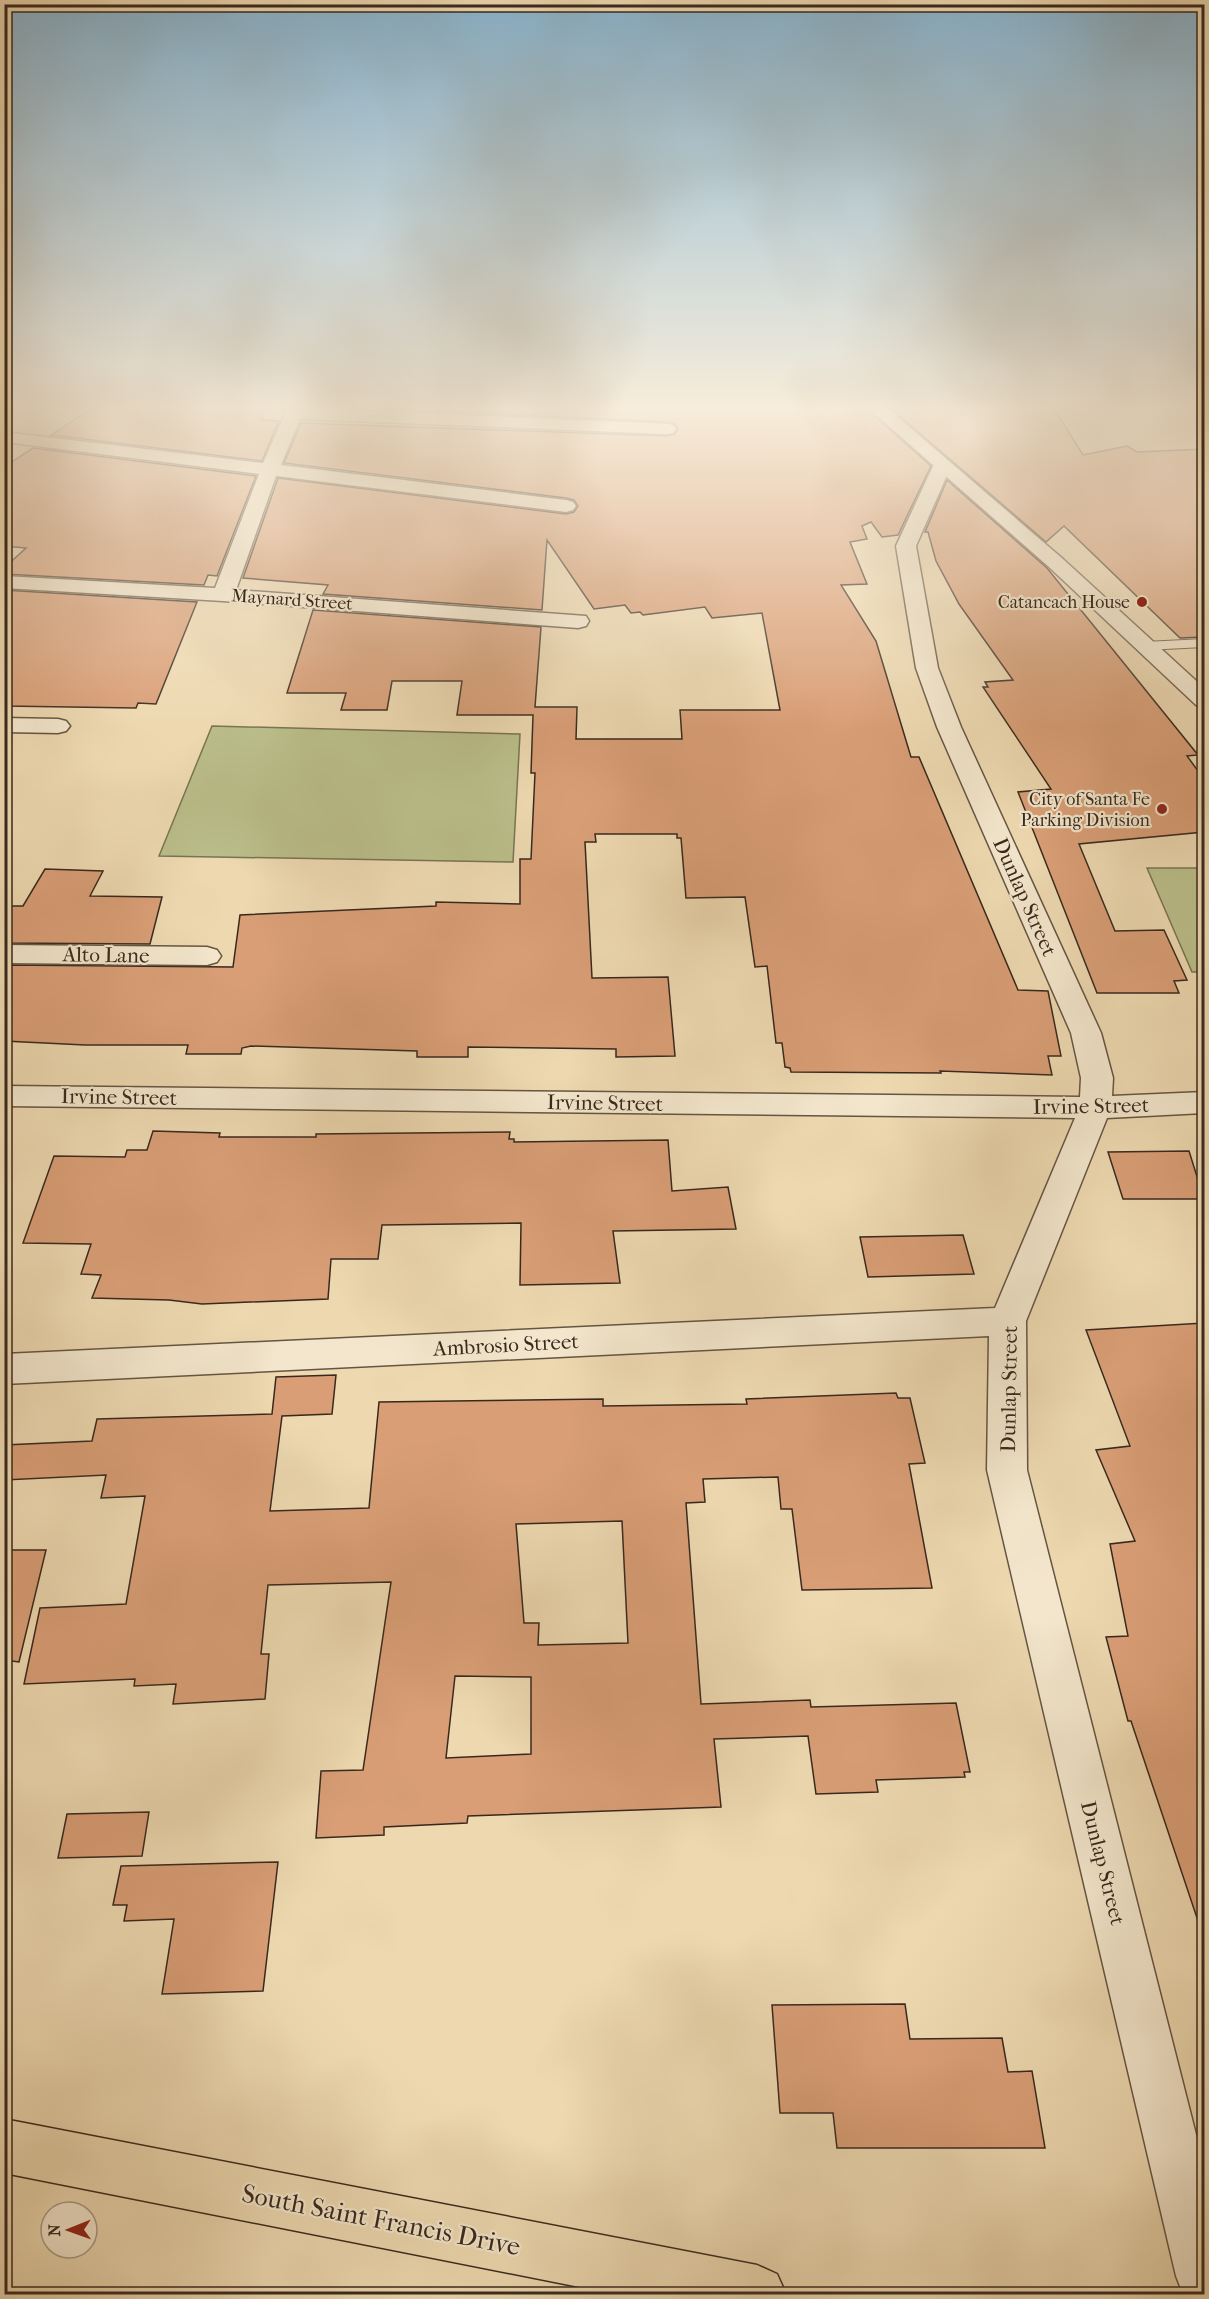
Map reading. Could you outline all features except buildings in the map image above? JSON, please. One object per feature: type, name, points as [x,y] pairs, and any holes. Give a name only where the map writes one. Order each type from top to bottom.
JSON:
[{"type":"highway","name":"South Saint Francis Drive","points":[[4,2146],[757,2295]]},
{"type":"street","points":[[223,595],[253,514]]},
{"type":"street","name":"Dunlap Street","points":[[920,514],[906,546],[927,668],[949,727],[1086,1033],[1097,1078],[1095,1108],[1008,1321],[1007,1470],[1204,2276]]},
{"type":"street","points":[[999,514],[1056,563],[1204,700]]},
{"type":"street","name":"Maynard Street","points":[[4,582],[223,595],[578,621]]},
{"type":"street","points":[[4,724],[58,726]]},
{"type":"street","name":"Alto Lane","points":[[4,954],[207,957]]},
{"type":"street","name":"Irvine Street","points":[[4,1096],[1095,1108],[1204,1102]]},
{"type":"street","name":"Ambrosio Street","points":[[4,1369],[1008,1321]]},
{"type":"lane","points":[[1145,646],[1204,643]]},
{"type":"green space","points":[[212,726],[520,734],[513,862],[159,856]]},
{"type":"green space","points":[[1147,868],[1204,868],[1204,972],[1192,972]]},
{"type":"place","name":"Catancach House","points":[[1142,602]]},
{"type":"place","name":"City of Santa Fe Parking Division","points":[[1162,809]]}]
